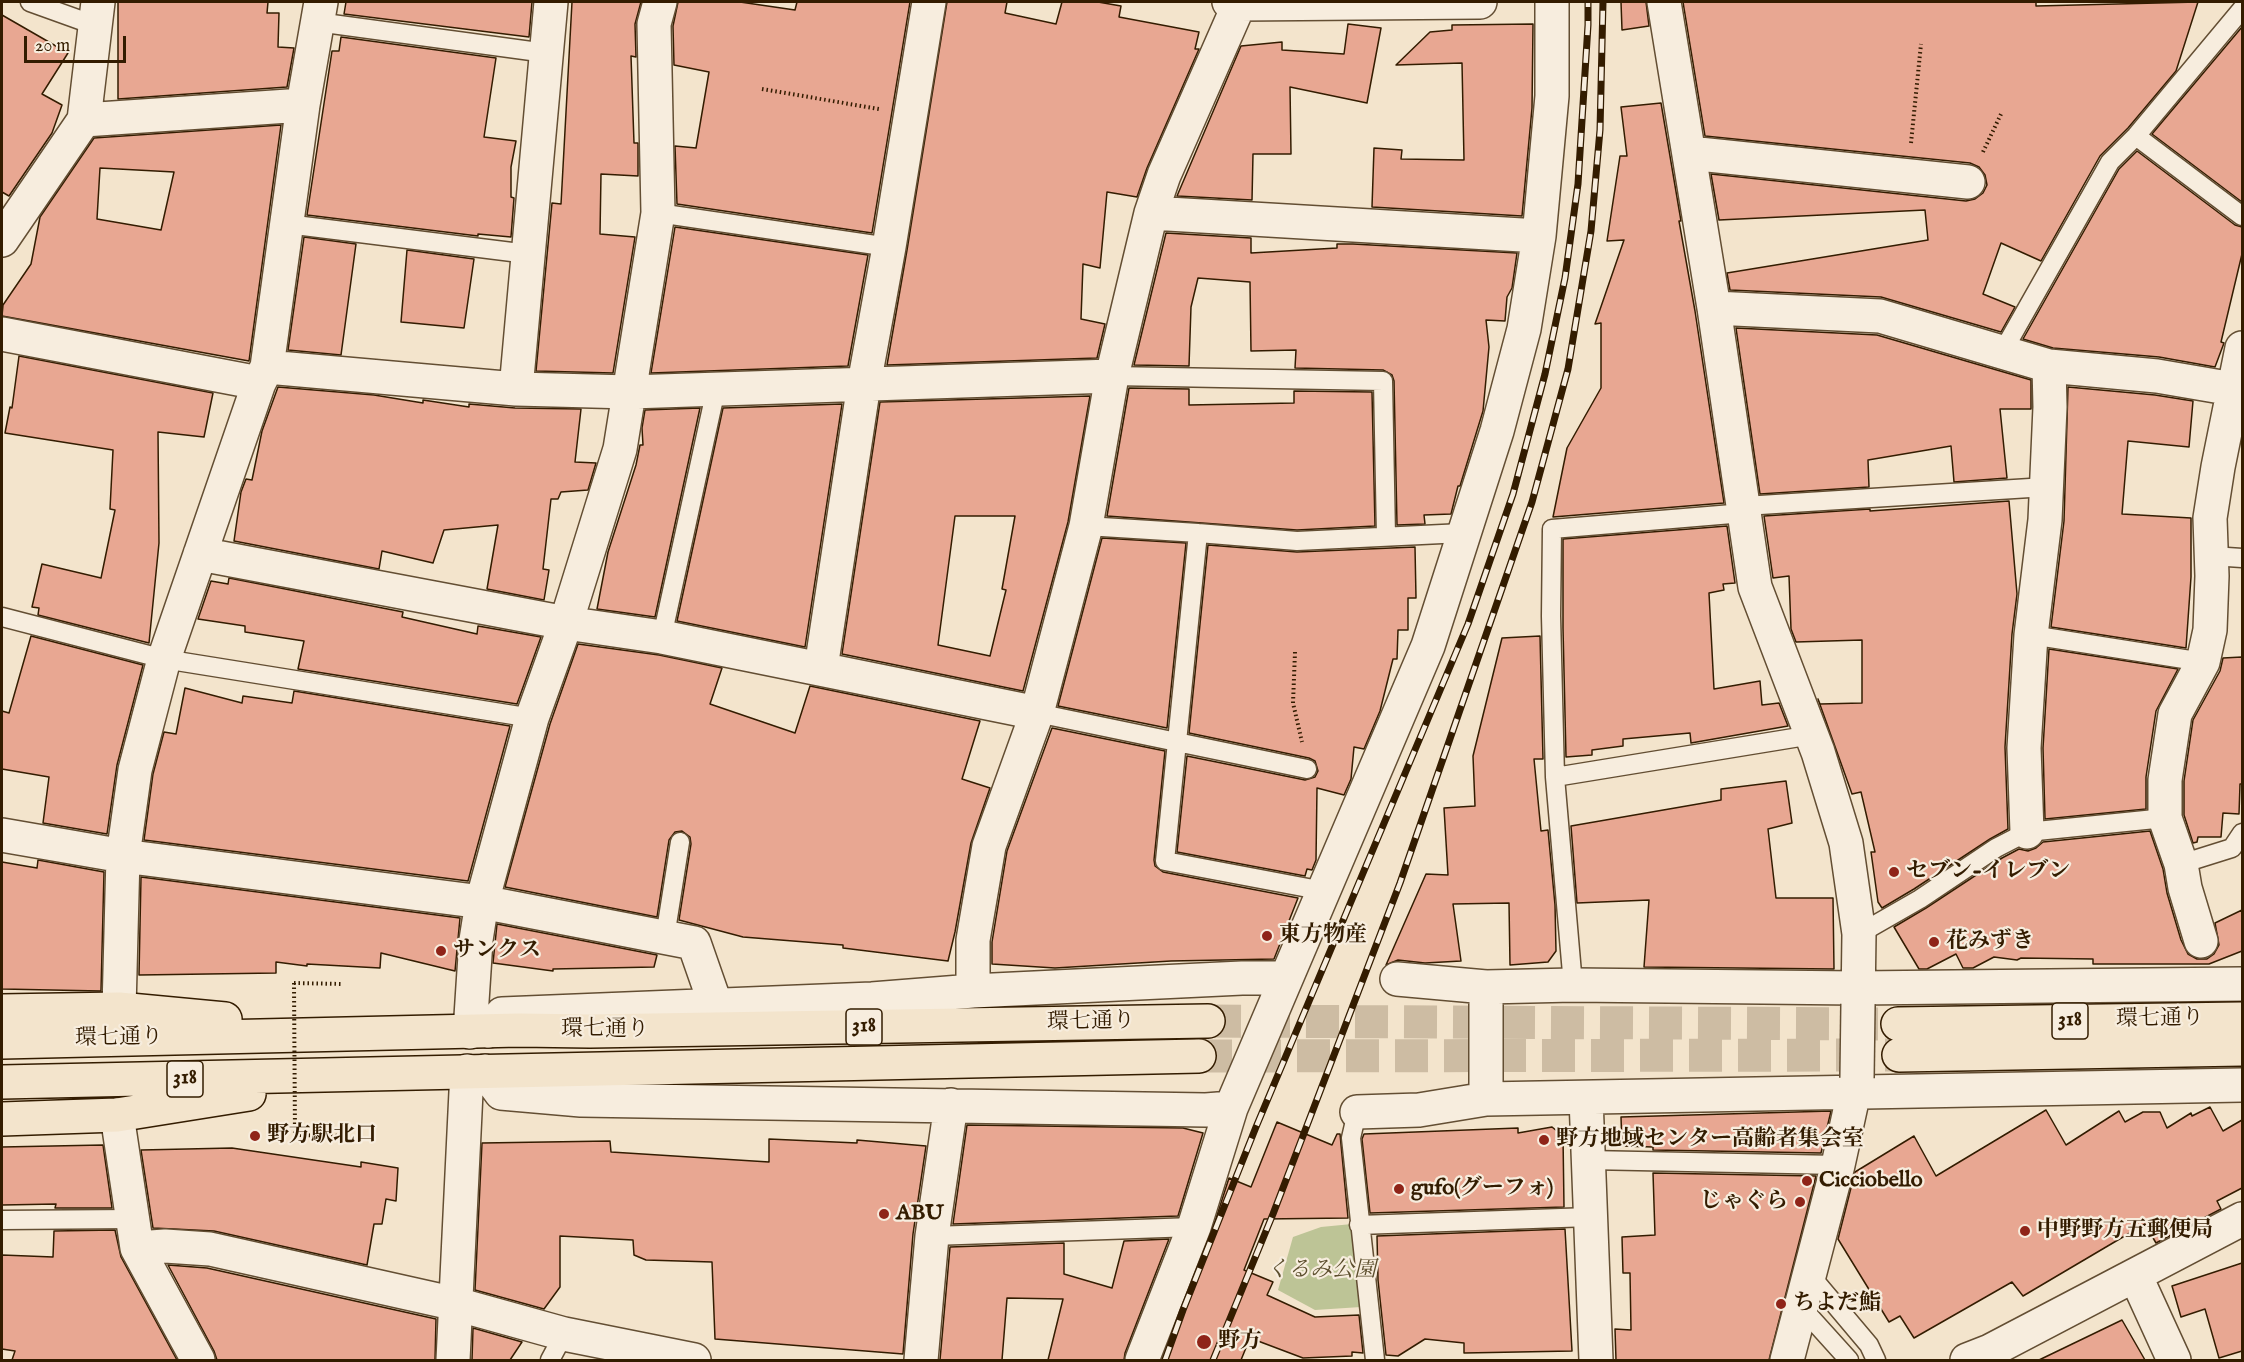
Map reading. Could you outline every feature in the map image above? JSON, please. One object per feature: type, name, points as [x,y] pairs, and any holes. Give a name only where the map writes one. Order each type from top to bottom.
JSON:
[{"type":"main road","points":[[2,1011],[119,1009],[367,1034]]},
{"type":"main road","name":"環七通り","points":[[2242,1019],[1899,1039],[2242,1049]]},
{"type":"main road","name":"環七通り","points":[[2,1042],[1208,1021]]},
{"type":"main road","name":"環七通り","points":[[2,1082],[1199,1056]]},
{"type":"main road","points":[[2,1119],[117,1116],[369,1075]]},
{"type":"street","points":[[516,389],[551,2]]},
{"type":"street","points":[[479,1032],[477,940],[482,902],[532,718],[566,623],[620,449],[658,213],[654,24],[660,2]]},
{"type":"street","points":[[821,668],[864,384],[929,2]]},
{"type":"street","points":[[973,992],[973,940],[988,846],[1037,713],[1086,526],[1112,376],[1151,213],[1164,175],[1236,2],[1480,2]]},
{"type":"street","points":[[1142,1360],[1194,1227],[1231,1108],[1428,646],[1497,431],[1524,329],[1539,236],[1552,96],[1552,2],[1547,2]]},
{"type":"street","points":[[1664,2],[1714,308],[1755,587],[1812,735],[1846,843],[1859,934],[1856,1085],[1802,1308],[1787,1360]]},
{"type":"street","points":[[119,1009],[123,856],[135,770],[164,659],[263,375],[319,12]]},
{"type":"street","points":[[6,227],[84,120],[96,13]]},
{"type":"street","points":[[84,120],[303,105]]},
{"type":"street","points":[[1689,153],[1968,182]]},
{"type":"street","points":[[1151,213],[1539,236]]},
{"type":"street","points":[[1714,308],[1880,316],[2049,366],[2157,376],[2234,389]]},
{"type":"street","points":[[2,334],[263,375],[516,389],[630,392],[1112,376]]},
{"type":"street","points":[[2201,941],[2185,888],[2181,864],[2165,818],[2165,780],[2175,714],[2202,662],[2227,557],[2210,518],[2242,348]]},
{"type":"street","points":[[2027,832],[2024,748],[2031,635],[2046,487],[2050,407],[2049,366]]},
{"type":"street","points":[[200,554],[566,623],[662,637],[1037,713]]},
{"type":"street","points":[[2,835],[123,856],[482,902],[694,943],[716,1006]]},
{"type":"street","points":[[479,1032],[502,1014],[872,999],[1242,978],[1286,978]]},
{"type":"street","points":[[1397,979],[1486,987],[1573,985],[1858,996],[2242,984]]},
{"type":"street","points":[[1486,987],[1486,1100]]},
{"type":"street","points":[[476,1071],[501,1093],[581,1100],[1206,1110],[1231,1108]]},
{"type":"street","points":[[453,1360],[476,1071]]},
{"type":"street","points":[[1357,1112],[1419,1110],[1486,1100],[1586,1098],[1856,1085],[2242,1085]]},
{"type":"street","points":[[1586,1098],[1596,1360]]},
{"type":"street","points":[[921,1360],[932,1236],[951,1105]]},
{"type":"street","points":[[117,1116],[135,1233],[198,1360]]},
{"type":"street","points":[[1966,1360],[1990,1351],[2136,1277],[2242,1219]]},
{"type":"street","points":[[135,1233],[165,1246],[210,1249],[456,1304],[557,1347],[694,1360]]},
{"type":"street","points":[[2136,1277],[2174,1360]]},
{"type":"lane","points":[[30,2],[96,13]]},
{"type":"lane","points":[[2003,351],[2110,162],[2136,136],[2242,9]]},
{"type":"lane","points":[[319,12],[546,53]]},
{"type":"lane","points":[[2136,136],[2242,216]]},
{"type":"lane","points":[[658,213],[889,247]]},
{"type":"lane","points":[[286,224],[528,254]]},
{"type":"lane","points":[[1112,376],[1383,381],[1386,536]]},
{"type":"lane","points":[[662,637],[716,389]]},
{"type":"lane","points":[[1573,985],[1555,777],[1551,616],[1552,529],[1744,509],[2046,487]]},
{"type":"lane","points":[[1086,526],[1198,532],[1297,542],[1463,533]]},
{"type":"lane","points":[[1198,532],[1164,861],[1324,891]]},
{"type":"lane","points":[[2,617],[164,659],[532,718]]},
{"type":"lane","points":[[2031,635],[2202,662]]},
{"type":"lane","points":[[1037,713],[1308,769]]},
{"type":"lane","points":[[1555,777],[1812,735]]},
{"type":"lane","points":[[1859,934],[1920,899],[1996,848],[2027,832],[2165,818]]},
{"type":"lane","points":[[2181,864],[2232,848],[2242,833]]},
{"type":"lane","points":[[665,937],[680,842]]},
{"type":"lane","points":[[1357,1112],[1351,1138],[1374,1360]]},
{"type":"lane","points":[[1588,1160],[1838,1164]]},
{"type":"lane","points":[[1359,1225],[1590,1217]]},
{"type":"lane","points":[[2,1220],[135,1233]]},
{"type":"lane","points":[[932,1236],[1194,1227]]},
{"type":"lane","points":[[1810,1275],[1869,1345],[1876,1360]]},
{"type":"lane","points":[[1802,1308],[1849,1360]]},
{"type":"path","points":[[1908,176],[1921,44]]},
{"type":"path","points":[[762,89],[910,114]]},
{"type":"path","points":[[1968,182],[2001,114]]},
{"type":"path","points":[[1295,652],[1293,703],[1308,769]]},
{"type":"path","points":[[342,984],[294,983],[295,1135],[346,1136]]},
{"type":"green space","name":"くるみ公園","points":[[1352,1224],[1361,1307],[1315,1310],[1278,1290],[1293,1237],[1321,1227]]},
{"type":"building","points":[[118,2],[268,2],[267,13],[279,13],[278,47],[294,48],[287,87],[118,99]]},
{"type":"building","points":[[346,2],[532,2],[529,37],[344,14]]},
{"type":"building","points":[[572,2],[641,2],[635,24],[636,57],[631,56],[634,143],[638,143],[638,176],[601,174],[600,234],[635,237],[613,373],[536,371],[552,203],[561,204]]},
{"type":"building","points":[[678,2],[740,2],[795,10],[797,2],[910,2],[872,233],[677,204],[675,146],[696,148],[709,72],[674,65],[673,26]]},
{"type":"building","points":[[947,2],[1007,2],[1005,13],[1056,24],[1062,2],[1098,2],[1121,6],[1119,17],[1199,32],[1195,49],[1199,49],[1147,168],[1137,197],[1107,192],[1100,268],[1083,264],[1081,319],[1105,324],[1097,358],[887,365]]},
{"type":"building","points":[[1621,2],[1646,2],[1649,26],[1622,30]]},
{"type":"building","points":[[1683,2],[2036,2],[2036,6],[2198,2],[2176,71],[2128,128],[2100,156],[2041,261],[2001,243],[1983,294],[2015,307],[2001,332],[1881,297],[1730,290],[1727,273],[1928,240],[1925,210],[1719,220],[1711,174],[1966,201],[1975,199],[1983,193],[1987,185],[1985,175],[1979,167],[1970,163],[1705,136]]},
{"type":"building","points":[[2,15],[68,53],[42,94],[62,105],[52,133],[9,196],[2,192]]},
{"type":"building","points":[[1348,24],[1381,28],[1367,103],[1290,87],[1291,154],[1253,154],[1252,200],[1177,196],[1241,46],[1282,42],[1282,50],[1344,54]]},
{"type":"building","points":[[1533,24],[1532,108],[1522,216],[1372,207],[1374,148],[1402,150],[1401,159],[1464,160],[1462,63],[1396,65],[1430,32],[1452,30],[1452,25]]},
{"type":"building","points":[[2242,27],[2242,202],[2152,134]]},
{"type":"building","points":[[341,37],[496,58],[484,137],[516,141],[511,167],[511,197],[514,198],[511,237],[478,234],[478,236],[307,215],[332,51],[339,51]]},
{"type":"building","points":[[1661,103],[1724,503],[1553,517],[1567,448],[1601,388],[1601,323],[1595,324],[1624,240],[1607,241],[1620,156],[1627,156],[1621,107]]},
{"type":"building","points":[[281,125],[249,361],[2,316],[3,305],[31,264],[40,217],[94,138]],"holes":[[[100,168],[174,172],[161,230],[97,219]]]},
{"type":"building","points":[[2137,151],[2235,225],[2242,227],[2242,254],[2221,342],[2224,343],[2215,367],[2159,357],[2053,348],[2023,339],[2119,169]]},
{"type":"building","points":[[675,227],[868,255],[848,366],[651,373]]},
{"type":"building","points":[[1166,233],[1251,238],[1251,253],[1337,248],[1337,244],[1353,244],[1517,253],[1512,288],[1507,297],[1505,321],[1486,320],[1489,347],[1483,411],[1451,514],[1424,515],[1425,524],[1397,525],[1392,375],[1383,370],[1295,368],[1296,350],[1251,351],[1250,282],[1198,278],[1191,307],[1189,366],[1134,365]]},
{"type":"building","points":[[304,237],[356,244],[341,355],[288,350]]},
{"type":"building","points":[[407,250],[474,259],[464,328],[401,322]]},
{"type":"building","points":[[1736,328],[1877,335],[2031,380],[2031,409],[2000,409],[2007,478],[1954,482],[1951,446],[1868,460],[1869,487],[1760,494]]},
{"type":"building","points":[[19,356],[213,393],[204,437],[158,432],[159,543],[149,643],[38,615],[39,608],[32,607],[42,564],[101,578],[115,510],[110,509],[113,450],[5,433],[10,407],[12,408]]},
{"type":"building","points":[[278,387],[374,395],[423,403],[423,400],[469,407],[469,404],[515,408],[581,409],[575,462],[596,463],[588,490],[561,492],[558,499],[551,499],[543,569],[549,570],[544,600],[487,589],[498,525],[444,530],[433,563],[382,551],[379,569],[234,541],[241,492],[246,479],[252,480],[262,431]]},
{"type":"building","points":[[2068,387],[2193,401],[2189,447],[2128,441],[2122,514],[2191,518],[2191,577],[2186,648],[2051,627],[2064,521]]},
{"type":"building","points":[[1129,388],[1189,389],[1189,405],[1294,403],[1294,391],[1372,392],[1375,526],[1297,530],[1107,516]]},
{"type":"building","points":[[1090,396],[1068,522],[1023,691],[842,654],[880,402]],"holes":[[[955,516],[1015,516],[1002,589],[1006,590],[990,656],[938,645]]]},
{"type":"building","points":[[842,404],[805,647],[677,621],[723,408]]},
{"type":"building","points":[[700,408],[655,617],[597,609],[608,552],[636,465],[640,445],[643,445],[642,428],[645,410]]},
{"type":"building","points":[[2009,501],[2017,594],[2012,634],[2005,747],[2008,829],[1882,908],[1878,902],[1871,852],[1875,852],[1861,792],[1852,794],[1818,699],[1820,704],[1862,703],[1862,640],[1796,642],[1791,629],[1789,576],[1773,578],[1764,516]]},
{"type":"building","points":[[1727,526],[1735,583],[1723,584],[1724,590],[1709,593],[1714,689],[1760,681],[1762,705],[1779,703],[1788,726],[1691,743],[1690,733],[1623,739],[1623,746],[1592,750],[1592,755],[1566,757],[1563,539]]},
{"type":"building","points":[[1102,538],[1186,543],[1167,728],[1058,706]]},
{"type":"building","points":[[1208,545],[1297,552],[1415,547],[1416,598],[1408,598],[1408,630],[1398,630],[1397,659],[1393,659],[1380,711],[1364,749],[1354,747],[1351,779],[1344,795],[1317,788],[1316,860],[1312,870],[1307,869],[1305,876],[1177,852],[1187,756],[1305,780],[1315,777],[1318,771],[1315,761],[1309,758],[1189,733]]},
{"type":"building","points":[[229,578],[403,612],[402,617],[477,634],[478,626],[541,637],[517,704],[298,669],[304,641],[245,632],[245,626],[198,619],[211,581],[228,584]]},
{"type":"building","points":[[31,636],[143,665],[117,765],[107,834],[43,823],[49,777],[2,769],[2,711],[9,713]]},
{"type":"building","points":[[1540,636],[1543,759],[1534,759],[1541,831],[1548,830],[1555,905],[1556,951],[1548,962],[1510,965],[1509,903],[1453,904],[1461,961],[1425,963],[1398,960],[1386,965],[1426,874],[1448,875],[1444,808],[1475,806],[1473,756],[1502,638]]},
{"type":"building","points":[[578,644],[659,655],[722,668],[710,704],[795,733],[810,686],[980,721],[962,779],[990,788],[971,843],[948,961],[843,948],[843,945],[743,937],[679,920],[691,844],[690,837],[682,831],[675,832],[669,840],[657,917],[505,887],[550,724]]},
{"type":"building","points":[[2049,649],[2178,669],[2156,711],[2146,777],[2146,809],[2045,819],[2043,748]]},
{"type":"building","points":[[2242,657],[2242,784],[2240,784],[2239,814],[2223,813],[2221,837],[2198,837],[2197,842],[2193,843],[2184,815],[2184,781],[2193,720],[2220,671],[2223,658]]},
{"type":"building","points":[[185,688],[242,703],[243,696],[292,703],[294,691],[510,726],[468,881],[144,840],[153,774],[164,732],[176,734]]},
{"type":"building","points":[[1052,728],[1165,751],[1155,866],[1163,872],[1298,898],[1274,959],[1171,961],[1055,968],[992,964],[992,942],[1007,851]]},
{"type":"building","points":[[1786,781],[1792,823],[1768,829],[1776,898],[1833,898],[1834,969],[1644,967],[1649,900],[1577,903],[1571,826],[1721,800],[1721,789]]},
{"type":"building","points":[[2150,831],[2163,869],[2167,893],[2181,940],[2188,954],[2197,959],[2207,959],[2214,954],[2219,945],[2215,923],[2242,910],[2242,951],[2209,964],[2093,964],[2093,959],[2021,958],[2017,960],[1994,957],[1973,968],[1963,968],[1956,954],[1927,969],[1919,969],[1894,927],[2019,849],[2028,851],[2043,842]]},
{"type":"building","points":[[38,860],[104,872],[101,991],[2,989],[2,862],[37,868]]},
{"type":"building","points":[[141,877],[460,918],[455,971],[381,953],[380,968],[307,964],[307,966],[276,962],[276,973],[139,975]]},
{"type":"building","points":[[497,924],[657,955],[654,967],[553,969],[553,971],[493,963]]},
{"type":"building","points":[[2210,1107],[2223,1131],[2242,1120],[2242,1188],[2217,1201],[2221,1209],[2156,1243],[2145,1224],[2023,1296],[2012,1282],[1914,1338],[1900,1316],[1889,1322],[1838,1239],[1855,1172],[1914,1136],[1936,1176],[2046,1110],[2066,1145],[2119,1111],[2125,1122],[2143,1112],[2160,1112],[2167,1128],[2191,1113],[2192,1116]]},
{"type":"building","points":[[1831,1111],[1821,1153],[1653,1150],[1653,1147],[1622,1146],[1621,1117]]},
{"type":"building","points":[[1277,1122],[1332,1145],[1337,1134],[1340,1134],[1348,1218],[1264,1219],[1244,1270],[1273,1282],[1267,1295],[1315,1317],[1359,1315],[1363,1353],[1352,1352],[1352,1356],[1303,1358],[1250,1338],[1241,1360],[1162,1360],[1211,1234],[1229,1178],[1251,1187]]},
{"type":"building","points":[[967,1125],[1183,1128],[1203,1133],[1178,1216],[953,1224]]},
{"type":"building","points":[[1552,1127],[1563,1136],[1564,1207],[1370,1213],[1362,1139],[1364,1134],[1518,1128],[1518,1133]]},
{"type":"building","points":[[769,1139],[857,1143],[857,1140],[926,1146],[913,1234],[903,1354],[715,1339],[712,1262],[646,1260],[634,1255],[633,1240],[560,1236],[560,1287],[544,1309],[475,1290],[482,1143],[610,1141],[611,1152],[769,1162]]},
{"type":"building","points":[[103,1145],[112,1208],[55,1208],[56,1204],[2,1205],[2,1147]]},
{"type":"building","points":[[232,1148],[361,1167],[361,1162],[398,1168],[396,1201],[386,1199],[382,1224],[374,1224],[367,1265],[214,1231],[153,1228],[141,1150]]},
{"type":"building","points":[[1653,1173],[1816,1176],[1769,1360],[1616,1360],[1615,1329],[1631,1330],[1630,1273],[1623,1273],[1622,1237],[1655,1235]]},
{"type":"building","points":[[1565,1229],[1572,1351],[1464,1353],[1464,1343],[1425,1339],[1398,1356],[1386,1355],[1378,1280],[1377,1236]]},
{"type":"building","points":[[115,1230],[121,1257],[177,1360],[12,1360],[15,1351],[2,1349],[2,1255],[53,1257],[54,1231]]},
{"type":"building","points":[[1169,1239],[1124,1360],[1048,1360],[1063,1299],[1007,1298],[1002,1360],[940,1360],[950,1247],[1064,1243],[1064,1274],[1112,1288],[1124,1241]]},
{"type":"building","points":[[2242,1263],[2242,1351],[2219,1358],[2205,1309],[2181,1317],[2172,1286]]},
{"type":"building","points":[[168,1265],[207,1268],[436,1319],[435,1360],[217,1360]]},
{"type":"building","points":[[2122,1320],[2145,1360],[2039,1360]]},
{"type":"building","points":[[473,1328],[522,1342],[510,1360],[472,1360]]},
{"type":"tunnel","points":[[1208,1021],[1898,1024]]},
{"type":"tunnel","points":[[1199,1056],[1899,1055]]},
{"type":"railway","points":[[1165,1360],[1256,1127],[1468,624],[1513,494],[1545,374],[1565,278],[1578,184],[1588,2]]},
{"type":"railway","points":[[1213,1360],[1273,1214],[1400,883],[1532,502],[1568,369],[1591,231],[1600,130],[1603,2]]},
{"type":"place","name":"セブン-イレブン","points":[[1894,872]]},
{"type":"place","name":"東方物産","points":[[1267,936]]},
{"type":"place","name":"花みずき","points":[[1934,942]]},
{"type":"place","name":"サンクス","points":[[441,951]]},
{"type":"place","name":"野方駅北口","points":[[255,1136]]},
{"type":"place","name":"野方地域センター高齢者集会室","points":[[1544,1140]]},
{"type":"place","name":"Cicciobello","points":[[1807,1181]]},
{"type":"place","name":"gufo(グーフォ)","points":[[1399,1189]]},
{"type":"place","name":"じゃぐら","points":[[1800,1202]]},
{"type":"place","name":"ABU","points":[[884,1214]]},
{"type":"place","name":"中野野方五郵便局","points":[[2025,1231]]},
{"type":"place","name":"ちよだ鮨","points":[[1781,1304]]},
{"type":"place","name":"野方","points":[[1204,1342]]}]
